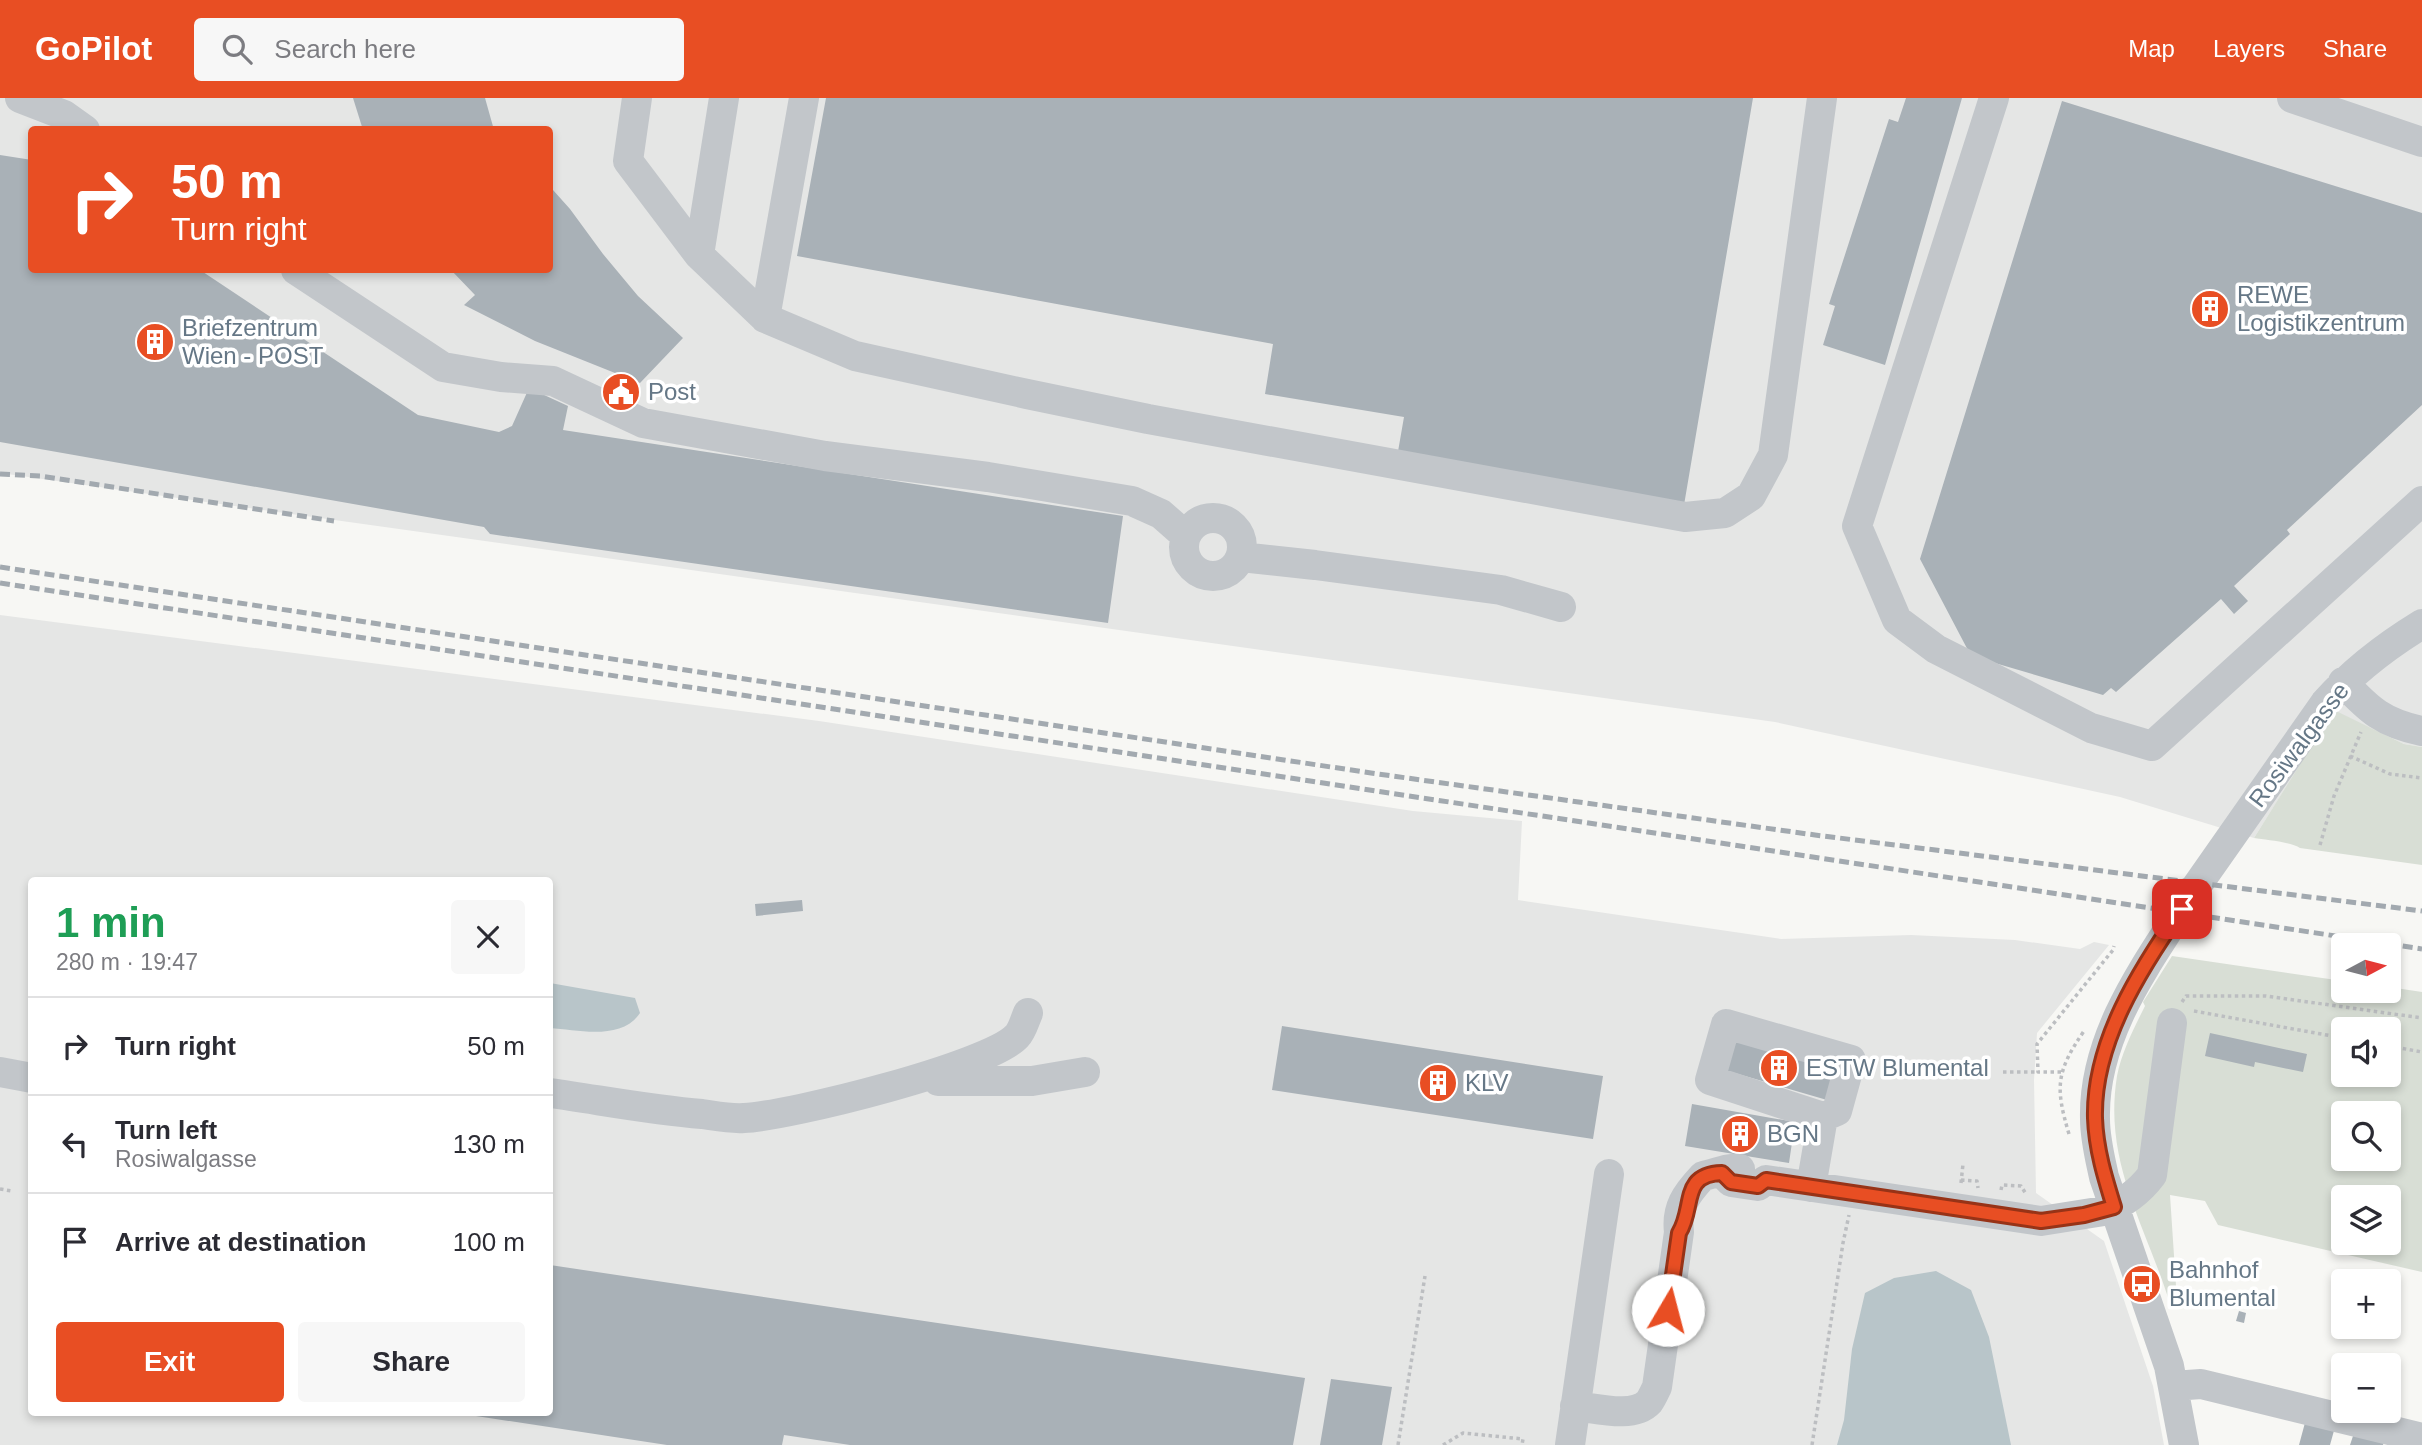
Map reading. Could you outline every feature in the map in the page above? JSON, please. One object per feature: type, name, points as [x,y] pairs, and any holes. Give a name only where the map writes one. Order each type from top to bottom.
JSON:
[{"type":"street","points":[[20,98],[64,115],[79,126]]},
{"type":"street","points":[[636,98],[628,160],[699,254],[765,318],[855,356],[1041,397],[1685,517],[1725,513],[1751,496],[1773,456],[1822,98]]},
{"type":"street","points":[[699,254],[724,98]]},
{"type":"street","points":[[765,318],[804,98]]},
{"type":"street","points":[[1994,98],[1857,526],[1897,620],[1936,649],[2091,728],[2151,746],[2422,501]]},
{"type":"street","points":[[2292,98],[2422,142]]},
{"type":"street","points":[[301,273],[443,367],[501,377],[553,381],[643,423],[825,456],[988,477],[1132,501],[1161,514],[1186,536]]},
{"type":"street","points":[[1209,518],[1228,522],[1236,528],[1241,537],[1241,557],[1230,572],[1212,577],[1203,575],[1195,570],[1185,555],[1186,536],[1199,521],[1209,518]]},
{"type":"street","points":[[1241,557],[1501,590],[1561,607]]},
{"type":"street","name":"Rosiwalgasse","points":[[2184,1445],[2171,1376],[2114,1207],[2098,1148],[2095,1100],[2102,1058],[2110,1034],[2152,953],[2308,725],[2343,682],[2386,647],[2422,624]]},
{"type":"street","points":[[2343,682],[2371,712],[2404,727],[2422,731]]},
{"type":"street","points":[[553,1093],[681,1113],[744,1118],[789,1111],[910,1081],[979,1059],[1018,1036],[1028,1013]]},
{"type":"street","points":[[1575,1406],[1631,1410],[1641,1408],[1650,1401],[1657,1387],[1679,1233],[1686,1222],[1688,1196],[1703,1177],[1722,1173],[1731,1182],[1758,1186],[1766,1180],[2041,1221],[2080,1216],[2114,1207],[2144,1185],[2151,1175],[2175,1016]]},
{"type":"street","points":[[1726,1024],[1852,1060],[1837,1111],[1823,1117],[1710,1080],[1726,1024]]},
{"type":"street","points":[[0,1072],[28,1077]]},
{"type":"street","points":[[910,1081],[1032,1081],[1085,1072]]},
{"type":"street","points":[[1811,1187],[1823,1117]]},
{"type":"street","points":[[1570,1445],[1609,1174]]},
{"type":"street","points":[[2171,1376],[2199,1367],[2331,1401]]},
{"type":"street","points":[[2171,1376],[2422,1438]]},
{"type":"street","points":[[2401,1418],[2422,1423]]},
{"type":"path","points":[[2320,845],[2334,796],[2371,712]]},
{"type":"path","points":[[2350,756],[2390,774],[2422,778]]},
{"type":"path","points":[[2038,1072],[2037,1044],[2114,946]]},
{"type":"path","points":[[2331,1036],[2175,1016],[2186,996],[2266,996],[2422,1018]]},
{"type":"path","points":[[2401,1048],[2422,1052]]},
{"type":"path","points":[[2003,1072],[2060,1072]]},
{"type":"path","points":[[1961,1180],[1977,1181]]},
{"type":"path","points":[[2002,1185],[2021,1186]]},
{"type":"path","points":[[0,1189],[12,1191]]},
{"type":"path","points":[[1812,1445],[1843,1242],[1855,1193]]},
{"type":"path","points":[[1398,1445],[1425,1276]]},
{"type":"path","points":[[1443,1445],[1463,1433],[1523,1439],[1522,1445]]},
{"type":"shaded area","points":[[0,98],[2422,98],[2422,747],[2404,744],[2334,711],[2254,838],[2120,797],[1775,722],[0,473]]},
{"type":"shaded area","points":[[0,615],[819,721],[1413,811],[1522,821],[1518,900],[1781,939],[1911,935],[2015,940],[2080,949],[2094,942],[2109,945],[2037,1033],[2034,1080],[2036,1193],[2104,1241],[2153,1386],[2164,1445],[0,1445]]},
{"type":"shaded area","points":[[2334,710],[2404,744],[2422,747],[2422,865],[2300,848],[2254,838]]},
{"type":"shaded area","points":[[2172,956],[2331,979],[2331,1003],[2401,1003],[2401,989],[2422,992],[2422,1272],[2348,1255],[2401,1255],[2401,1185],[2331,1185],[2331,1251],[2218,1225],[2205,1201],[2170,1195],[2177,1301],[2170,1304],[2129,1193],[2116,1137],[2114,1108],[2117,1076],[2125,1049],[2145,1006],[2143,1002]]},
{"type":"shaded area","points":[[553,984],[635,998],[640,1013],[632,1022],[611,1031],[586,1032],[553,1028]]},
{"type":"shaded area","points":[[1936,1271],[1971,1290],[1989,1337],[2011,1445],[1837,1445],[1844,1420],[1852,1349],[1865,1293],[1894,1278]]},
{"type":"building","points":[[353,98],[485,98],[493,126],[362,126]]},
{"type":"building","points":[[826,98],[1753,98],[1683,511],[1396,463],[1404,417],[1265,394],[1273,344],[797,256]]},
{"type":"building","points":[[1906,98],[1962,98],[1885,365],[1823,345],[1835,306],[1829,304],[1889,119],[1898,122]]},
{"type":"building","name":"REWE Logistikzentrum","points":[[2062,101],[2422,213],[2422,405],[2287,530],[2290,534],[2234,586],[2248,601],[2234,614],[2221,599],[2116,692],[2111,688],[2103,695],[1971,656],[1920,559]]},
{"type":"building","points":[[0,155],[28,159],[28,273],[205,273],[418,415],[499,432],[512,426],[529,388],[568,406],[563,430],[1123,516],[1108,623],[490,534],[484,527],[0,442]]},
{"type":"building","points":[[553,190],[638,296],[683,338],[640,383],[535,341],[464,305],[475,295],[454,273],[553,273]]},
{"type":"building","points":[[802,900],[803,911],[756,916],[755,904]]},
{"type":"building","name":"KLV","points":[[1282,1026],[1603,1076],[1593,1139],[1272,1090]]},
{"type":"building","points":[[2210,1033],[2307,1054],[2303,1072],[2255,1062],[2254,1067],[2205,1056]]},
{"type":"building","name":"ESTW Blumental","points":[[1731,1036],[1836,1068],[1827,1100],[1721,1069]]},
{"type":"building","name":"BGN","points":[[1692,1104],[1795,1122],[1789,1163],[1685,1146]]},
{"type":"building","points":[[553,1265],[1305,1378],[1293,1445],[850,1445],[784,1435],[782,1445],[667,1445],[476,1416],[553,1416]]},
{"type":"building","points":[[2239,1311],[2246,1313],[2244,1323],[2236,1321]]},
{"type":"building","points":[[1331,1379],[1392,1387],[1382,1445],[1320,1445]]},
{"type":"building","points":[[2306,1419],[2335,1427],[2330,1445],[2299,1445]]},
{"type":"building","points":[[2354,1433],[2384,1442],[2383,1445],[2350,1445]]},
{"type":"railway","points":[[0,474],[40,476],[334,521]]},
{"type":"railway","points":[[0,567],[1371,773],[1815,835],[2422,911]]},
{"type":"railway","points":[[0,583],[2422,949]]},
{"type":"place","name":"REWE Logistikzentrum","points":[[2210,309]]},
{"type":"place","name":"Briefzentrum Wien - POST","points":[[155,342]]},
{"type":"place","name":"Post","points":[[621,392]]},
{"type":"place","name":"ESTW Blumental","points":[[1779,1068]]},
{"type":"place","name":"KLV","points":[[1438,1083]]},
{"type":"place","name":"BGN","points":[[1740,1134]]},
{"type":"place","name":"Bahnhof Blumental","points":[[2142,1284]]},
{"type":"route","points":[[1668,1310],[1679,1233],[1686,1222],[1689,1207],[1688,1196],[1703,1177],[1715,1174],[1722,1173],[1731,1182],[1758,1186],[1766,1180],[2041,1221],[2098,1213],[2114,1207],[2104,1177],[2095,1120],[2095,1100],[2102,1058],[2119,1015],[2152,953],[2182,909]]}]
